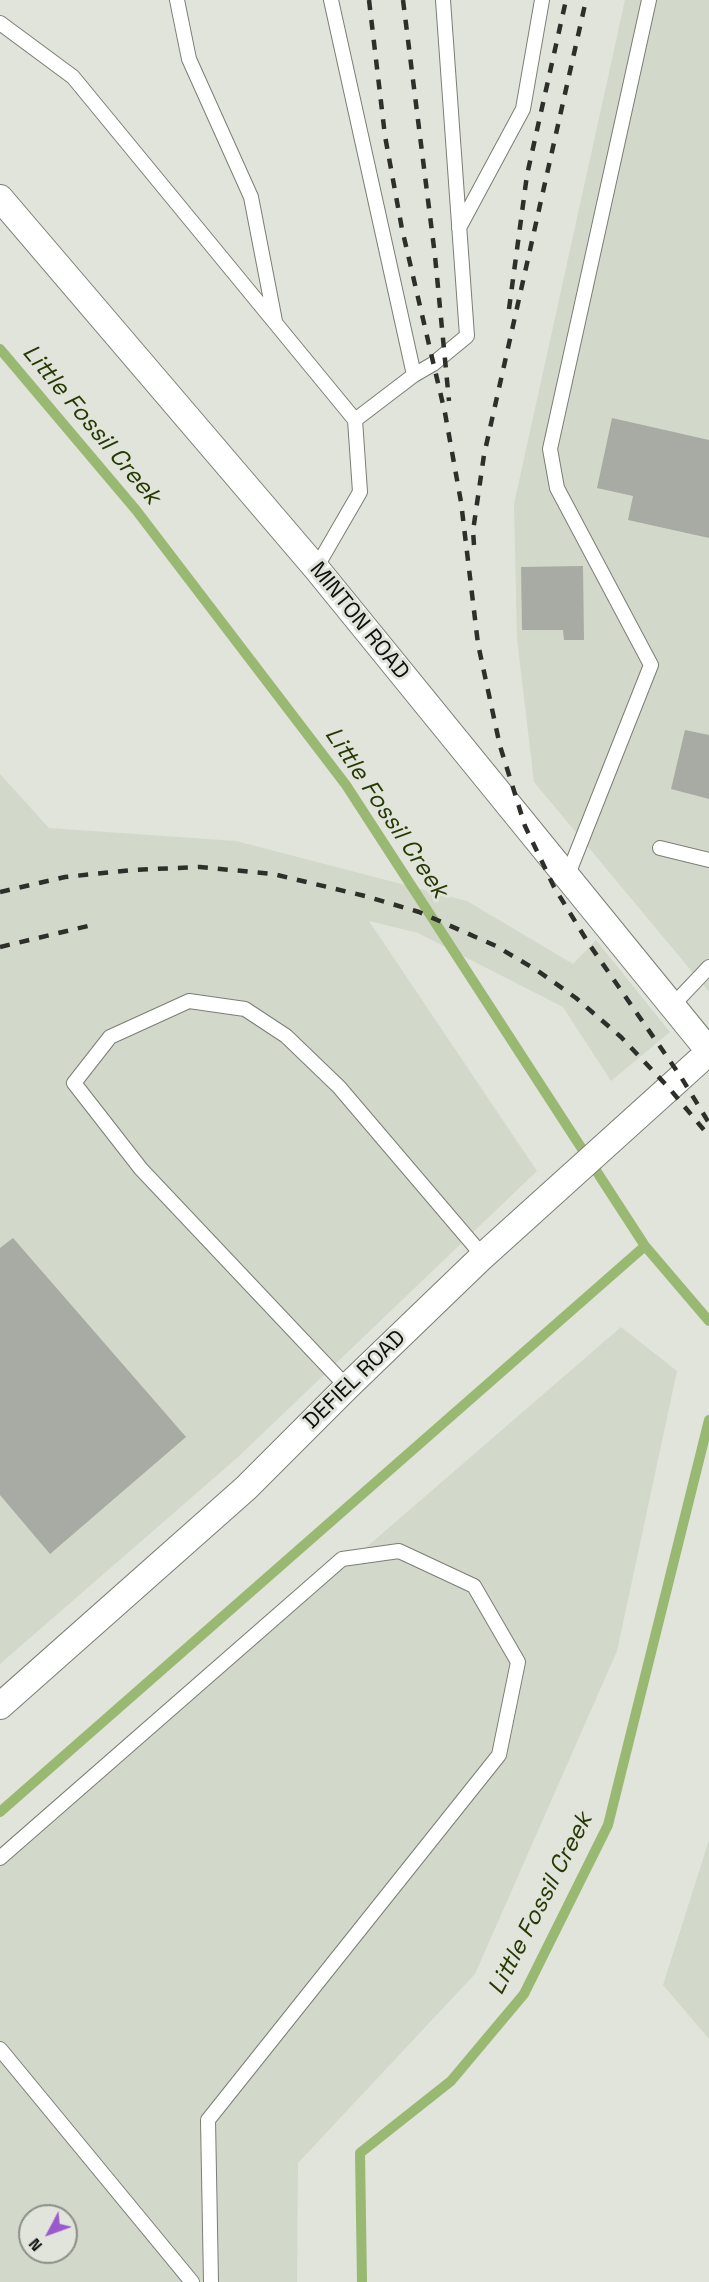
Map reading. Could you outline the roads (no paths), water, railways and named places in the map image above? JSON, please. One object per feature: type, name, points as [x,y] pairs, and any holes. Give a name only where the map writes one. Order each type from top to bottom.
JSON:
[{"type":"street","name":"MINTON ROAD","points":[[0,198],[316,568],[709,1052]]},
{"type":"street","name":"DEFIEL ROAD","points":[[0,1706],[246,1488],[483,1256],[709,1052]]},
{"type":"lane","points":[[177,0],[189,59],[250,197],[275,323]]},
{"type":"lane","points":[[332,0],[414,375]]},
{"type":"lane","points":[[355,420],[414,375],[439,360],[466,336],[443,0]]},
{"type":"lane","points":[[459,228],[523,109],[542,0]]},
{"type":"lane","points":[[567,877],[651,665],[557,488],[550,449],[649,0]]},
{"type":"lane","points":[[0,23],[73,77],[355,420],[360,492],[316,568]]},
{"type":"lane","points":[[660,848],[709,860]]},
{"type":"lane","points":[[672,1006],[709,967]]},
{"type":"lane","points":[[347,1387],[141,1169],[74,1083],[110,1037],[189,1001],[245,1009],[286,1036],[339,1087],[483,1256]]},
{"type":"lane","points":[[0,1858],[342,1559],[399,1551],[474,1586],[518,1662],[499,1755],[208,2120],[211,2282]]},
{"type":"lane","points":[[0,2049],[192,2282]]},
{"type":"waterway","name":"Little Fossil Creek","points":[[0,349],[136,510],[346,785],[645,1246],[709,1321]]},
{"type":"waterway","points":[[0,1812],[645,1246]]},
{"type":"waterway","name":"Little Fossil Creek","points":[[362,2282],[360,2153],[451,2081],[524,1994],[608,1825],[709,1420]]},
{"type":"railway","points":[[369,0],[385,136],[402,229],[445,413],[461,502],[478,644],[500,746],[525,826],[554,887],[589,944],[681,1077],[709,1123]]},
{"type":"railway","points":[[403,0],[435,256],[449,401]]},
{"type":"railway","points":[[509,309],[527,175],[566,0]]},
{"type":"railway","points":[[474,545],[473,531],[484,455],[586,0]]},
{"type":"railway","points":[[0,892],[65,877],[132,870],[200,867],[273,874],[365,896],[419,912],[496,946],[538,971],[576,998],[621,1037],[669,1088],[709,1136]]},
{"type":"railway","points":[[0,947],[92,925]]}]
